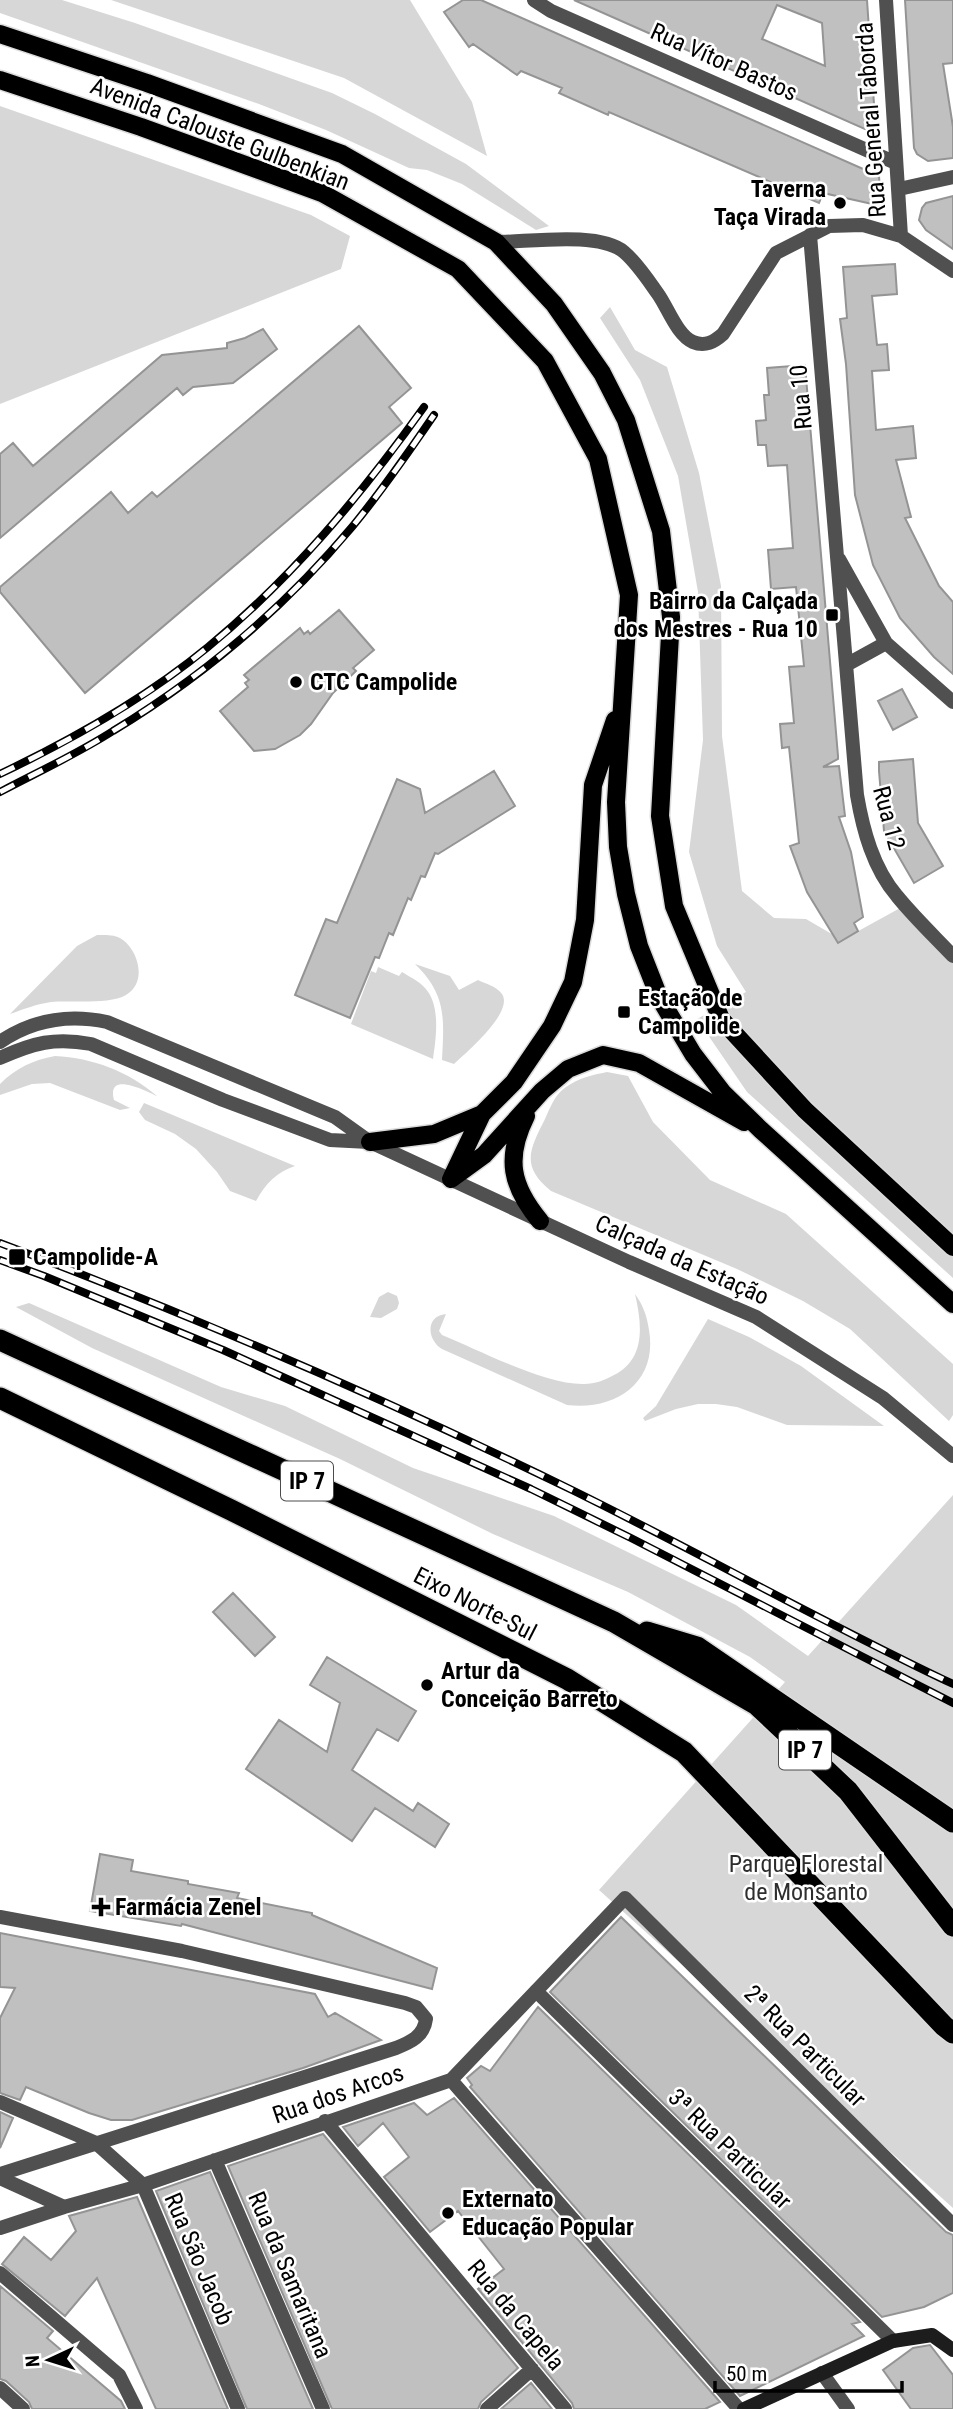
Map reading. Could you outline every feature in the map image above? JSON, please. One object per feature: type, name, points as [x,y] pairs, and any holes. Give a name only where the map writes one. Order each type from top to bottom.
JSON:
[{"type":"highway","name":"Eixo Norte-Sul","points":[[0,1340],[614,1622],[757,1705],[848,1791],[953,1926]]},
{"type":"highway","name":"Eixo Norte-Sul","points":[[0,1398],[231,1510],[567,1679],[684,1752],[953,2033]]},
{"type":"highway","points":[[614,1622],[697,1647],[953,1822]]},
{"type":"main road","name":"Avenida Calouste Gulbenkian","points":[[0,34],[147,83],[342,154],[496,242],[554,304],[602,373],[626,420],[661,531],[671,617],[660,816],[674,906],[721,1019],[805,1110],[953,1247]]},
{"type":"main road","name":"Avenida Calouste Gulbenkian","points":[[0,80],[141,127],[322,193],[458,269],[545,361],[598,459],[629,594],[616,802],[618,847],[639,946],[659,996],[693,1054],[723,1093],[953,1304]]},
{"type":"main road","points":[[451,1180],[482,1114],[514,1082],[545,1038],[573,982],[585,920],[593,785],[622,697]]},
{"type":"main road","points":[[451,1180],[484,1155],[533,1101],[568,1069],[603,1055],[639,1063],[761,1130]]},
{"type":"main road","points":[[533,1101],[517,1133],[513,1166],[516,1186],[525,1203],[540,1221]]},
{"type":"main road","points":[[370,1142],[434,1134],[482,1114]]},
{"type":"street","name":"Rua Vítor Bastos","points":[[534,0],[551,11],[896,163]]},
{"type":"street","name":"Rua General Taborda","points":[[886,0],[901,236]]},
{"type":"street","points":[[899,189],[953,177]]},
{"type":"street","points":[[496,242],[590,239],[612,245],[630,258],[659,294],[683,333],[691,341],[703,344],[714,342],[723,334],[776,253],[828,226],[853,224],[901,236],[953,271]]},
{"type":"street","name":"Rua 10","points":[[810,235],[846,664]]},
{"type":"street","name":"Rua 10","points":[[837,555],[886,643],[953,702]]},
{"type":"street","points":[[846,664],[886,643]]},
{"type":"street","name":"Rua 12","points":[[846,664],[857,795],[870,847],[895,895],[953,956]]},
{"type":"street","name":"Calçada da Estação","points":[[0,1042],[38,1024],[83,1017],[107,1023],[335,1117],[370,1142],[756,1317],[883,1398],[953,1456]]},
{"type":"street","name":"Calçada da Estação","points":[[0,1058],[34,1044],[52,1041],[69,1040],[91,1044],[223,1100],[330,1140],[370,1142]]},
{"type":"street","name":"Rua dos Arcos","points":[[0,2228],[143,2185],[451,2080],[625,1898]]},
{"type":"street","name":"2ª Rua Particular","points":[[625,1898],[953,2225]]},
{"type":"street","name":"Rua dos Arcos","points":[[0,1917],[182,1951],[404,2003],[416,2007],[426,2019],[420,2034],[397,2048],[0,2176]]},
{"type":"street","name":"3ª Rua Particular","points":[[536,1991],[892,2341]]},
{"type":"street","points":[[451,2080],[741,2409],[892,2341],[932,2335],[953,2350]]},
{"type":"street","name":"Rua São Jacob","points":[[0,2102],[96,2143],[143,2185],[239,2409]]},
{"type":"street","name":"Rua da Capela","points":[[325,2121],[565,2409]]},
{"type":"street","name":"Rua da Samaritana","points":[[215,2160],[323,2409]]},
{"type":"street","points":[[0,2176],[64,2207]]},
{"type":"street","points":[[0,2273],[119,2375],[136,2409]]},
{"type":"street","points":[[487,2409],[532,2370]]},
{"type":"street","points":[[822,2373],[848,2409]]},
{"type":"street","points":[[0,2388],[23,2409]]},
{"type":"green space","points":[[0,0],[62,0],[332,93],[466,164],[549,226],[536,230],[462,184],[427,170],[409,168],[326,130],[259,104],[0,13]]},
{"type":"green space","points":[[111,0],[410,0],[472,102],[487,156],[344,78]]},
{"type":"green space","points":[[0,106],[311,215],[350,236],[341,269],[0,404]]},
{"type":"green space","points":[[610,307],[635,350],[667,367],[699,473],[721,586],[722,736],[742,891],[774,918],[806,919],[842,940],[902,907],[953,959],[953,1278],[747,1092],[697,1019],[746,992],[717,946],[689,852],[703,740],[698,592],[678,476],[640,380],[600,318]]},
{"type":"green space","points":[[97,935],[120,938],[129,945],[138,967],[137,983],[133,990],[110,1000],[51,1002],[10,1014],[77,946]]},
{"type":"green space","points":[[415,964],[450,976],[459,990],[478,980],[502,994],[504,1002],[496,1021],[454,1064],[442,1060],[443,1020],[438,997],[433,986]]},
{"type":"green space","points":[[378,967],[399,976],[402,972],[420,983],[430,995],[436,1022],[433,1059],[351,1024],[371,971],[376,973]]},
{"type":"green space","points":[[55,1056],[109,1067],[134,1079],[157,1096],[121,1084],[113,1091],[114,1100],[130,1108],[120,1110],[50,1083],[32,1084],[0,1095],[0,1084],[12,1073],[32,1062]]},
{"type":"green space","points":[[607,1072],[628,1076],[653,1122],[710,1180],[786,1214],[953,1364],[953,1415],[949,1421],[850,1329],[803,1301],[737,1269],[551,1191],[541,1182],[532,1165],[532,1148],[553,1101],[571,1084]]},
{"type":"green space","points":[[144,1103],[295,1166],[272,1179],[256,1201],[230,1191],[196,1149],[175,1134],[145,1120],[139,1112]]},
{"type":"green space","points":[[388,1292],[397,1296],[397,1309],[381,1318],[370,1317],[379,1297]]},
{"type":"green space","points":[[635,1294],[648,1325],[650,1348],[647,1364],[640,1378],[617,1398],[585,1406],[567,1405],[442,1349],[433,1340],[430,1329],[434,1319],[446,1314],[439,1331],[442,1335],[532,1373],[568,1383],[592,1383],[607,1379],[624,1368],[637,1350],[640,1329]]},
{"type":"green space","name":"Parque Florestal de Monsanto","points":[[29,1303],[221,1387],[285,1406],[413,1468],[554,1516],[736,1605],[808,1656],[953,1495],[953,2208],[599,1890],[785,1682],[750,1657],[628,1592],[493,1534],[340,1459],[92,1348],[16,1307]]},
{"type":"green space","points":[[708,1319],[749,1337],[801,1366],[884,1426],[787,1425],[737,1407],[716,1404],[698,1404],[676,1409],[645,1421],[643,1418],[656,1406]]},
{"type":"building","points":[[463,0],[481,0],[879,176],[881,206],[823,193],[819,203],[609,112],[608,115],[559,93],[562,88],[521,71],[517,75],[473,44],[469,47],[444,12]]},
{"type":"building","points":[[574,0],[867,0],[876,134]],"holes":[[[777,5],[822,23],[825,66],[762,39]]]},
{"type":"building","points":[[905,0],[953,0],[953,63],[943,64],[953,127],[953,158],[928,161],[917,154],[914,148]]},
{"type":"building","points":[[953,196],[953,249],[926,230],[919,220],[926,203]]},
{"type":"building","points":[[895,264],[897,294],[872,296],[877,345],[887,344],[889,370],[872,371],[876,430],[913,426],[916,458],[896,460],[911,517],[905,518],[939,586],[953,602],[953,674],[934,657],[900,618],[873,565],[855,495],[846,364],[840,319],[847,318],[843,267]]},
{"type":"building","points":[[359,326],[411,388],[389,407],[402,423],[85,693],[0,592],[0,587],[111,492],[128,513],[152,492],[157,497]]},
{"type":"building","points":[[263,329],[277,349],[233,383],[193,387],[183,395],[177,388],[0,538],[0,454],[13,443],[33,466],[162,355],[227,348],[227,343]]},
{"type":"building","points":[[805,365],[838,756],[838,759],[823,767],[839,766],[845,816],[839,817],[851,852],[863,917],[854,923],[858,931],[838,943],[807,892],[790,846],[799,843],[789,747],[782,748],[780,724],[794,723],[789,667],[804,666],[796,587],[771,589],[768,550],[793,548],[787,465],[768,466],[766,445],[758,445],[756,421],[766,420],[764,395],[769,395],[767,368]]},
{"type":"building","name":"CTC Campolide","points":[[339,610],[374,650],[353,668],[356,671],[333,693],[300,735],[275,749],[254,751],[220,711],[248,687],[245,683],[249,680],[244,675],[300,628],[304,634],[308,631],[310,634]]},
{"type":"building","points":[[902,689],[917,717],[893,730],[878,701]]},
{"type":"building","points":[[913,759],[918,823],[943,866],[914,883],[884,831],[879,771],[879,762]]},
{"type":"building","points":[[494,771],[515,806],[438,854],[435,853],[425,877],[421,876],[411,900],[408,898],[393,935],[389,933],[379,958],[375,957],[350,1018],[295,995],[326,919],[337,923],[397,779],[420,789],[425,813]]},
{"type":"building","points":[[233,1593],[275,1637],[255,1656],[213,1612]]},
{"type":"building","points":[[327,1657],[416,1711],[398,1741],[377,1729],[352,1770],[413,1811],[418,1803],[449,1824],[435,1847],[375,1808],[352,1841],[246,1769],[279,1720],[327,1752],[340,1703],[310,1685]]},
{"type":"building","points":[[100,1854],[133,1860],[131,1871],[188,1881],[188,1884],[239,1893],[237,1898],[312,1913],[437,1968],[432,1989],[182,1924],[181,1926],[90,1911]]},
{"type":"building","points":[[621,1917],[946,2232],[953,2235],[953,2293],[924,2307],[882,2317],[550,1992]]},
{"type":"building","points":[[0,1933],[315,1994],[328,2017],[335,2013],[381,2040],[303,2068],[132,2120],[111,2120],[26,2087],[20,2100],[0,2093],[0,2018],[15,1988],[0,1987]]},
{"type":"building","points":[[538,2007],[860,2322],[852,2324],[864,2336],[740,2396],[470,2087],[472,2085],[467,2078],[481,2066],[490,2071]]},
{"type":"building","points":[[454,2098],[720,2402],[705,2409],[574,2409],[572,2403],[478,2289],[504,2269],[458,2211],[430,2232],[384,2177],[409,2157],[383,2123],[358,2146],[343,2127],[414,2103],[427,2115]]},
{"type":"building","points":[[0,2112],[13,2118],[0,2148]]},
{"type":"building","points":[[323,2134],[518,2368],[481,2402],[478,2409],[332,2409],[228,2166]]},
{"type":"building","points":[[210,2172],[313,2409],[247,2409],[156,2191]]},
{"type":"building","points":[[137,2197],[228,2409],[156,2409],[97,2278],[65,2316],[2,2264],[24,2237],[51,2260],[76,2231],[69,2216]]},
{"type":"building","points":[[0,2286],[53,2331],[47,2338],[121,2401],[125,2409],[32,2409],[29,2402],[6,2381],[0,2379]]},
{"type":"building","points":[[930,2345],[953,2375],[953,2409],[911,2409],[883,2370],[913,2348]]},
{"type":"building","points":[[531,2383],[552,2409],[501,2409]]},
{"type":"railway","points":[[0,774],[54,747],[134,701],[208,647],[297,564],[350,503],[424,407]]},
{"type":"railway","points":[[0,792],[86,747],[146,710],[241,639],[299,585],[352,527],[434,415]]},
{"type":"railway","points":[[0,1243],[217,1329],[431,1423],[572,1490],[953,1684]]},
{"type":"railway","points":[[0,1260],[223,1350],[531,1489],[953,1703]]},
{"type":"place","name":"Taverna Taça Virada","points":[[840,203]]},
{"type":"place","name":"Bairro da Calçada dos Mestres - Rua 10","points":[[832,615]]},
{"type":"place","name":"CTC Campolide","points":[[296,682]]},
{"type":"place","name":"Estação de Campolide","points":[[624,1012]]},
{"type":"place","name":"Campolide-A","points":[[17,1257]]},
{"type":"place","name":"Artur da Conceição Barreto","points":[[427,1685]]},
{"type":"place","name":"Farmácia Zenel","points":[[101,1907]]},
{"type":"place","name":"Externato Educação Popular","points":[[448,2213]]}]
